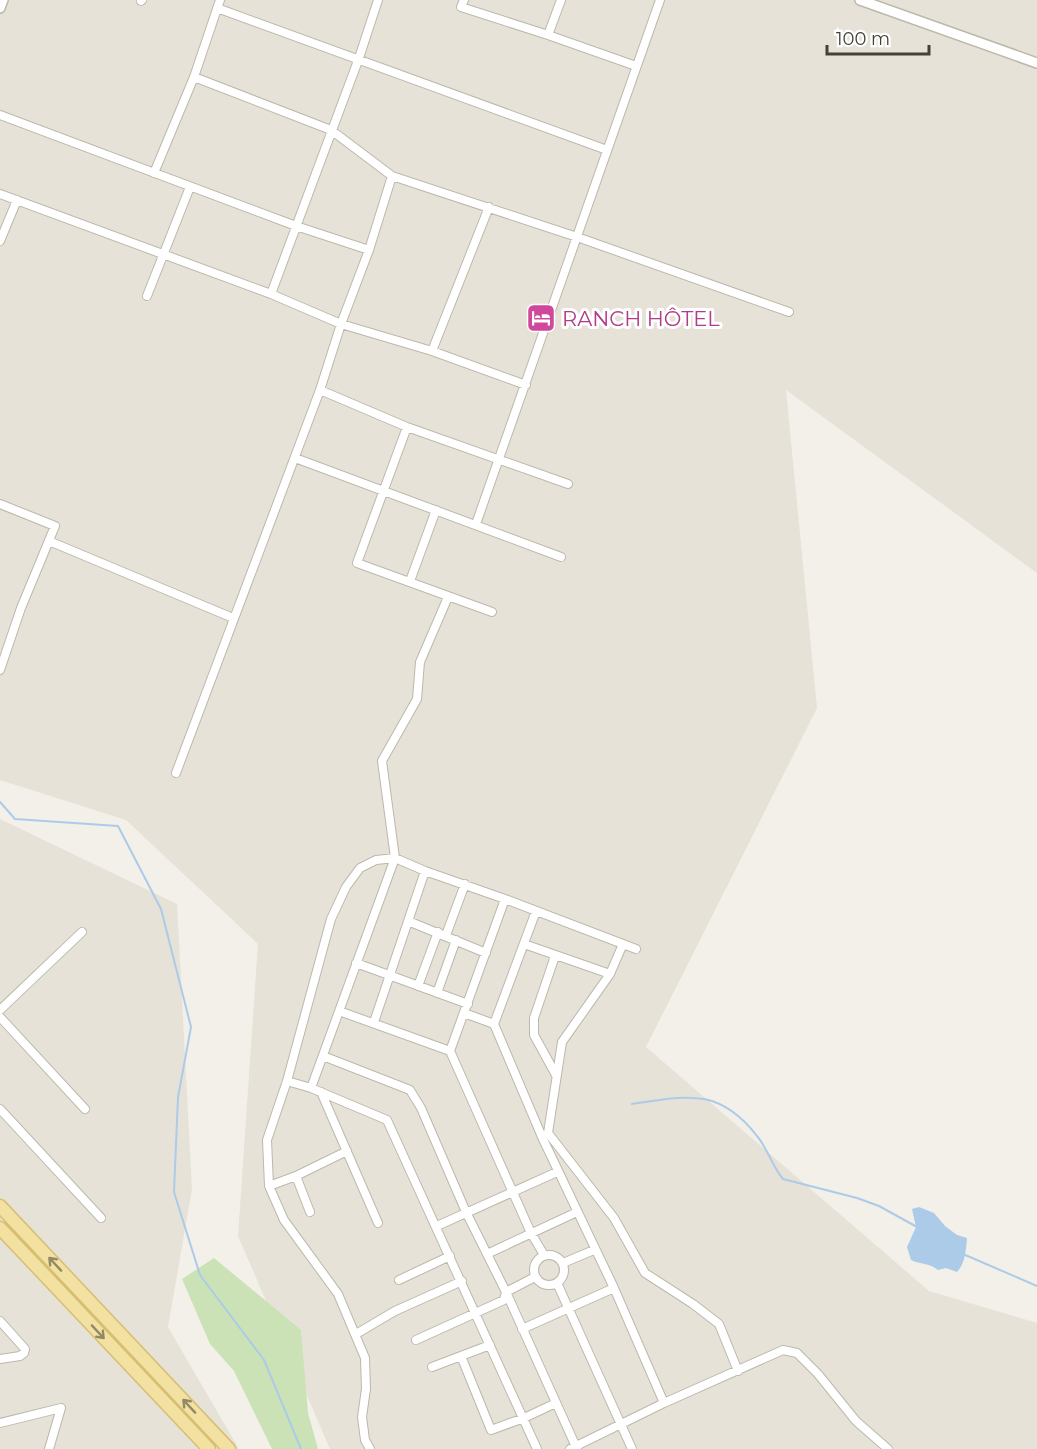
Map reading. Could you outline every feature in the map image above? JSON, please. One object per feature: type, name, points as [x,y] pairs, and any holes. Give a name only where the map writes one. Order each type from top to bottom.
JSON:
[{"type":"main road","points":[[0,1206],[229,1449]]},
{"type":"main road","points":[[0,1228],[209,1449]]},
{"type":"street","points":[[0,8],[3,0]]},
{"type":"street","points":[[271,294],[359,58],[378,0]]},
{"type":"street","points":[[464,0],[461,7],[636,66]]},
{"type":"street","points":[[548,35],[561,0]]},
{"type":"street","points":[[476,524],[660,0]]},
{"type":"street","points":[[860,0],[1037,63]]},
{"type":"street","points":[[154,173],[194,77],[219,4],[607,150]]},
{"type":"street","points":[[194,77],[331,130],[392,176],[577,237],[789,312]]},
{"type":"street","points":[[0,115],[296,226],[369,250]]},
{"type":"street","points":[[176,773],[320,390],[392,176]]},
{"type":"street","points":[[147,296],[190,187]]},
{"type":"street","points":[[0,194],[271,294],[341,324],[432,351],[526,386]]},
{"type":"street","points":[[0,241],[17,200]]},
{"type":"street","points":[[432,351],[489,207]]},
{"type":"street","points":[[320,390],[407,427],[568,484]]},
{"type":"street","points":[[407,427],[357,563],[492,612]]},
{"type":"street","points":[[295,458],[561,557]]},
{"type":"street","points":[[0,504],[55,526],[21,608],[0,670]]},
{"type":"street","points":[[410,581],[436,510]]},
{"type":"street","points":[[49,541],[233,618]]},
{"type":"street","points":[[311,1088],[395,858],[382,761],[417,699],[420,662],[447,597]]},
{"type":"street","points":[[370,1449],[365,1440],[362,1418],[366,1389],[365,1358],[338,1294],[284,1220],[269,1186],[267,1140],[287,1081],[332,919],[346,887],[360,868],[376,860],[395,858],[425,872],[465,884],[636,949]]},
{"type":"street","points":[[374,1022],[425,872]]},
{"type":"street","points":[[418,986],[465,884]]},
{"type":"street","points":[[505,899],[450,1051],[531,1233],[544,1255]]},
{"type":"street","points":[[494,1024],[536,911]]},
{"type":"street","points":[[408,921],[486,952]]},
{"type":"street","points":[[0,1010],[82,932]]},
{"type":"street","points":[[437,993],[456,940]]},
{"type":"street","points":[[524,944],[610,974]]},
{"type":"street","points":[[545,1135],[562,1042],[610,974],[623,944]]},
{"type":"street","points":[[555,956],[534,1018],[534,1035],[556,1075]]},
{"type":"street","points":[[356,963],[468,1004]]},
{"type":"street","points":[[339,1011],[450,1051]]},
{"type":"street","points":[[464,1013],[494,1024],[545,1135],[557,1172],[614,1288],[664,1403]]},
{"type":"street","points":[[0,1017],[85,1108]]},
{"type":"street","points":[[323,1056],[410,1090],[421,1108],[466,1212],[506,1292],[574,1448],[664,1403],[783,1350],[797,1353],[818,1374],[856,1421],[888,1449]]},
{"type":"street","points":[[287,1081],[311,1088],[387,1120],[537,1449]]},
{"type":"street","points":[[321,1092],[378,1223]]},
{"type":"street","points":[[0,1109],[101,1218]]},
{"type":"street","points":[[545,1135],[614,1218],[645,1273],[693,1304],[718,1324],[738,1371]]},
{"type":"street","points":[[269,1186],[296,1176],[347,1151]]},
{"type":"street","points":[[437,1226],[557,1172]]},
{"type":"street","points":[[296,1176],[310,1212]]},
{"type":"street","points":[[487,1254],[577,1212]]},
{"type":"street","points":[[563,1263],[594,1250]]},
{"type":"street","points":[[544,1255],[555,1255],[563,1263],[564,1274],[557,1283],[544,1285],[535,1277],[534,1264],[544,1255]]},
{"type":"street","points":[[399,1280],[450,1256]]},
{"type":"street","points":[[416,1340],[504,1300],[506,1292],[535,1277]]},
{"type":"street","points":[[356,1334],[395,1311],[462,1281]]},
{"type":"street","points":[[557,1283],[632,1449]]},
{"type":"street","points":[[522,1329],[614,1288]]},
{"type":"street","points":[[0,1321],[25,1349],[20,1356],[0,1359]]},
{"type":"street","points":[[432,1368],[490,1345]]},
{"type":"street","points":[[461,1356],[492,1430],[556,1403]]},
{"type":"street","points":[[0,1422],[60,1408],[49,1449]]},
{"type":"shaded area","points":[[0,0],[1037,0],[1037,573],[786,390],[817,708],[646,1047],[929,1291],[1037,1323],[1037,1449],[330,1449],[238,1236],[258,944],[126,820],[0,780]]},
{"type":"shaded area","points":[[0,819],[177,904],[192,1189],[168,1327],[239,1449],[0,1449]]},
{"type":"green space","points":[[214,1258],[301,1330],[308,1413],[318,1449],[272,1449],[234,1371],[210,1344],[182,1279]]},
{"type":"water","points":[[919,1207],[934,1213],[945,1226],[957,1235],[967,1238],[966,1252],[957,1272],[946,1268],[938,1270],[911,1260],[907,1247],[916,1227],[912,1209]]},
{"type":"waterway","points":[[0,802],[15,819],[118,826],[161,909],[191,1027],[178,1097],[174,1192],[200,1275],[264,1360],[301,1449]]},
{"type":"waterway","points":[[632,1104],[686,1098],[715,1102],[743,1120],[764,1146],[783,1179],[857,1198],[879,1206],[917,1227]]},
{"type":"waterway","points":[[963,1254],[1037,1286]]},
{"type":"place","name":"RANCH HÔTEL","points":[[541,318]]}]
